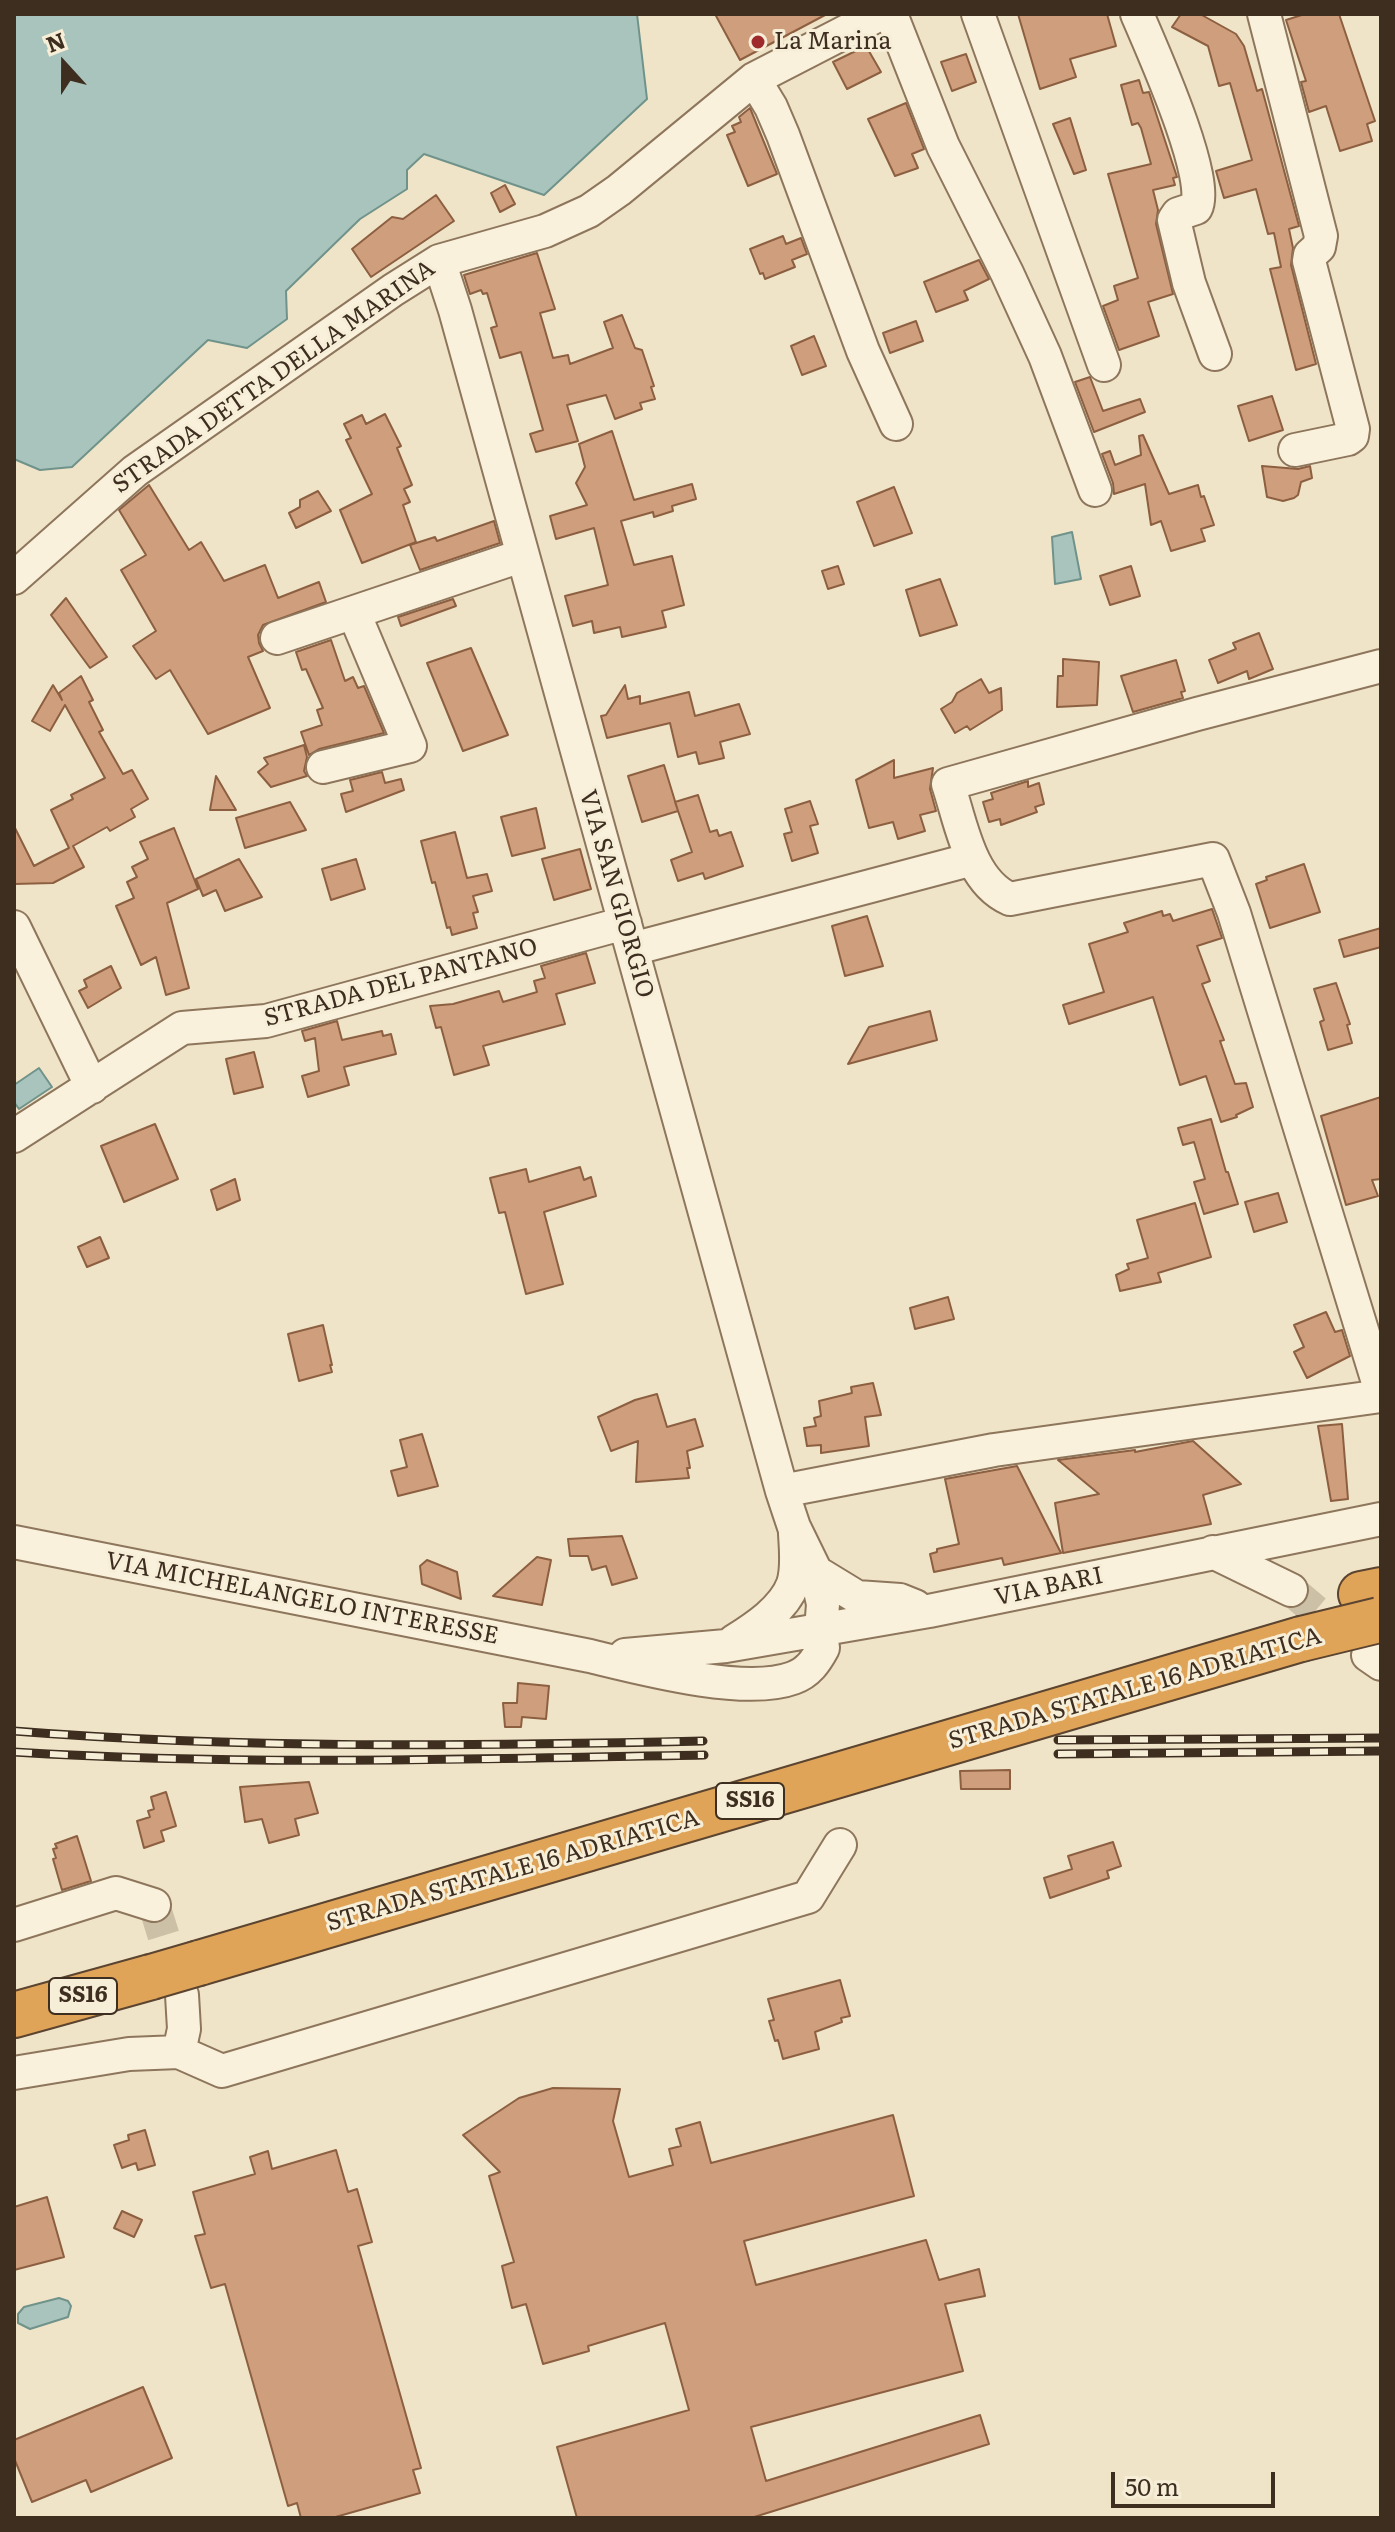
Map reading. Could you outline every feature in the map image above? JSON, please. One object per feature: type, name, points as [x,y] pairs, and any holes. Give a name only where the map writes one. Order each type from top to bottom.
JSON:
[{"type":"highway","name":"STRADA STATALE 16 ADRIATICA","points":[[14,2015],[1294,1614],[1375,1624]]},
{"type":"highway","name":"STRADA STATALE 16 ADRIATICA","points":[[14,1983],[172,1964]]},
{"type":"street","name":"STRADA DETTA DELLA MARINA","points":[[14,578],[135,471],[393,290],[439,261],[545,231],[589,211],[754,79],[880,14]]},
{"type":"street","points":[[891,14],[943,146],[1045,356],[1095,490]]},
{"type":"street","points":[[978,14],[1104,365]]},
{"type":"street","points":[[1137,14],[1184,132],[1199,194],[1196,208],[1178,214],[1174,220],[1189,283],[1215,354]]},
{"type":"street","points":[[1264,14],[1321,236],[1319,247],[1310,255],[1309,261],[1354,433],[1348,439],[1295,450]]},
{"type":"street","points":[[754,79],[783,135],[863,351],[896,424]]},
{"type":"street","name":"VIA SAN GIORGIO","points":[[439,261],[794,1527],[804,1578],[823,1604],[821,1630]]},
{"type":"street","points":[[277,638],[521,556]]},
{"type":"street","points":[[323,767],[410,746],[354,613]]},
{"type":"street","points":[[782,1491],[994,1450],[1381,1394],[1234,913],[1213,859],[1010,899],[994,892],[973,859],[948,784],[1381,666]]},
{"type":"street","name":"STRADA DEL PANTANO","points":[[14,1136],[182,1028],[266,1021],[973,859]]},
{"type":"street","points":[[14,927],[92,1087]]},
{"type":"street","name":"VIA BARI","points":[[821,1630],[1381,1519]]},
{"type":"street","points":[[1275,1540],[1294,1614]]},
{"type":"street","name":"VIA MICHELANGELO INTERESSE","points":[[14,1542],[590,1656],[664,1674],[766,1684],[795,1678],[812,1666],[823,1648],[821,1630],[726,1646],[638,1655],[590,1656]]},
{"type":"street","points":[[1213,1552],[1294,1614]]},
{"type":"street","points":[[726,1646],[757,1627],[804,1578],[857,1597],[900,1600],[929,1611]]},
{"type":"street","points":[[14,2073],[129,2054],[179,2052],[222,2071],[808,1897],[840,1845]]},
{"type":"street","points":[[14,1925],[116,1893],[154,1905]]},
{"type":"street","points":[[172,1964],[184,2029],[179,2052]]},
{"type":"water","points":[[14,14],[637,14],[647,99],[544,195],[424,154],[407,170],[407,189],[360,219],[286,291],[287,319],[247,348],[208,340],[72,467],[40,470],[14,459]]},
{"type":"water","points":[[1072,532],[1081,579],[1055,584],[1052,537]]},
{"type":"water","points":[[39,1068],[52,1087],[19,1109],[14,1102],[14,1085]]},
{"type":"water","points":[[59,2298],[68,2301],[71,2306],[68,2317],[30,2329],[18,2323],[18,2314],[24,2307]]},
{"type":"building","points":[[715,14],[827,14],[740,60]]},
{"type":"building","points":[[1018,14],[1107,14],[1116,46],[1070,59],[1076,77],[1040,89]]},
{"type":"building","points":[[1181,14],[1200,14],[1236,34],[1244,46],[1257,91],[1262,89],[1299,226],[1289,229],[1293,248],[1291,265],[1316,364],[1296,370],[1270,269],[1281,267],[1274,233],[1268,234],[1256,189],[1224,198],[1216,171],[1252,160],[1230,83],[1219,86],[1208,46],[1172,27]]},
{"type":"building","points":[[1305,14],[1339,14],[1375,121],[1367,124],[1372,141],[1340,151],[1326,106],[1309,112],[1301,82],[1306,81],[1286,20]]},
{"type":"building","points":[[866,46],[881,72],[847,89],[833,62]]},
{"type":"building","points":[[966,54],[976,82],[952,91],[941,62]]},
{"type":"building","points":[[1139,80],[1143,93],[1149,92],[1177,177],[1173,178],[1175,185],[1153,190],[1158,210],[1156,224],[1173,294],[1148,302],[1159,336],[1119,350],[1103,306],[1118,300],[1114,286],[1138,278],[1108,174],[1151,164],[1141,128],[1138,123],[1132,125],[1121,85]]},
{"type":"building","points":[[906,103],[924,149],[912,154],[918,168],[895,176],[868,119]]},
{"type":"building","points":[[750,108],[777,174],[748,186],[727,135],[735,132],[732,126],[741,122],[739,117]]},
{"type":"building","points":[[1070,118],[1086,170],[1074,174],[1053,124]]},
{"type":"building","points":[[505,185],[515,204],[500,212],[491,193]]},
{"type":"building","points":[[436,195],[454,221],[371,277],[352,249],[392,217],[403,219]]},
{"type":"building","points":[[783,236],[786,244],[801,238],[807,254],[792,260],[795,267],[765,279],[750,249]]},
{"type":"building","points":[[537,253],[555,309],[540,313],[553,358],[568,355],[570,364],[613,348],[604,322],[622,315],[635,348],[642,350],[655,399],[640,403],[642,409],[615,419],[606,395],[567,405],[578,441],[536,452],[530,434],[543,430],[521,352],[500,358],[491,328],[497,326],[487,293],[483,294],[481,290],[470,294],[464,275]]},
{"type":"building","points":[[979,260],[989,279],[964,291],[968,300],[936,312],[924,282]]},
{"type":"building","points":[[916,321],[923,341],[890,353],[883,333]]},
{"type":"building","points":[[814,336],[826,366],[802,375],[791,346]]},
{"type":"building","points":[[1090,377],[1103,411],[1140,399],[1145,412],[1094,432],[1075,382]]},
{"type":"building","points":[[1272,396],[1283,430],[1249,441],[1238,406]]},
{"type":"building","points":[[385,414],[401,446],[397,448],[412,485],[404,489],[410,502],[403,505],[416,542],[362,563],[340,510],[372,494],[346,440],[351,438],[344,424],[362,415],[366,424]]},
{"type":"building","points":[[612,431],[634,500],[692,484],[696,499],[672,506],[673,511],[654,517],[653,512],[621,521],[634,565],[672,556],[684,605],[662,611],[666,627],[622,637],[620,627],[594,633],[592,621],[573,626],[565,596],[608,585],[594,528],[556,539],[550,516],[587,505],[576,483],[585,467],[579,444]]},
{"type":"building","points":[[1143,435],[1169,494],[1198,485],[1214,525],[1201,529],[1205,541],[1171,551],[1161,521],[1151,525],[1145,484],[1114,494],[1102,454],[1110,451],[1115,465],[1141,455],[1139,436]]},
{"type":"building","points":[[1262,466],[1298,469],[1310,466],[1312,478],[1301,482],[1298,495],[1283,501],[1267,497]]},
{"type":"building","points":[[149,485],[189,550],[201,542],[224,581],[265,565],[278,598],[319,582],[326,602],[263,625],[258,635],[263,651],[248,657],[270,708],[208,734],[170,670],[156,679],[133,646],[156,631],[121,570],[146,555],[119,510]]},
{"type":"building","points":[[894,487],[912,533],[874,546],[857,502]]},
{"type":"building","points":[[318,491],[331,511],[296,528],[289,513],[300,507],[300,500]]},
{"type":"building","points":[[494,521],[500,543],[420,570],[410,545],[435,537],[437,541]]},
{"type":"building","points":[[838,566],[844,584],[828,589],[822,571]]},
{"type":"building","points":[[1131,566],[1140,596],[1110,605],[1100,576]]},
{"type":"building","points":[[940,579],[957,625],[920,636],[906,590]]},
{"type":"building","points":[[66,598],[107,657],[90,668],[51,615]]},
{"type":"building","points":[[453,599],[456,606],[401,626],[398,617]]},
{"type":"building","points":[[1259,633],[1273,669],[1249,679],[1247,671],[1218,683],[1209,660],[1236,649],[1233,643]]},
{"type":"building","points":[[331,640],[345,681],[353,677],[358,688],[364,686],[384,733],[319,749],[309,755],[301,732],[322,725],[317,710],[323,708],[306,669],[302,670],[296,652]]},
{"type":"building","points":[[471,648],[508,735],[463,751],[427,663]]},
{"type":"building","points":[[1063,659],[1099,662],[1097,705],[1057,707],[1058,676],[1063,676]]},
{"type":"building","points":[[1176,660],[1185,691],[1181,692],[1183,698],[1133,712],[1121,676]]},
{"type":"building","points":[[81,676],[93,700],[89,702],[103,730],[99,732],[123,774],[132,770],[148,799],[131,809],[135,817],[110,831],[107,827],[73,846],[84,867],[53,883],[14,884],[14,826],[34,866],[69,848],[51,810],[73,799],[71,795],[105,778],[65,705],[50,731],[32,721],[53,685],[62,700],[59,693]]},
{"type":"building","points":[[981,679],[989,693],[1001,688],[1002,710],[970,730],[967,726],[955,733],[941,709],[952,702],[957,693]]},
{"type":"building","points":[[625,685],[628,699],[640,696],[640,704],[689,692],[695,716],[739,704],[750,734],[720,742],[724,758],[699,764],[696,752],[678,757],[670,723],[607,738],[601,716],[606,715]]},
{"type":"building","points":[[304,745],[307,757],[304,771],[307,776],[271,787],[258,772],[268,764],[264,758]]},
{"type":"building","points":[[894,760],[894,778],[933,768],[930,789],[936,811],[920,815],[925,831],[898,839],[893,822],[869,828],[856,780]]},
{"type":"building","points":[[664,765],[678,811],[642,822],[628,776]]},
{"type":"building","points":[[382,772],[385,783],[401,779],[404,790],[346,812],[341,794],[353,791],[350,780]]},
{"type":"building","points":[[216,776],[236,810],[210,810]]},
{"type":"building","points":[[1028,781],[1028,787],[1039,783],[1044,804],[1035,807],[1037,812],[1001,825],[1000,819],[989,822],[983,802],[993,799],[991,793]]},
{"type":"building","points":[[698,795],[710,832],[717,830],[719,836],[731,832],[743,866],[705,879],[703,873],[678,881],[671,860],[692,852],[675,802]]},
{"type":"building","points":[[810,801],[818,824],[810,826],[818,853],[792,861],[784,834],[792,832],[785,809]]},
{"type":"building","points":[[290,802],[306,830],[245,848],[236,818]]},
{"type":"building","points":[[536,808],[545,848],[512,856],[501,817]]},
{"type":"building","points":[[174,828],[198,889],[167,903],[189,988],[166,995],[156,957],[141,965],[116,906],[134,898],[127,882],[137,877],[132,867],[148,859],[140,842]]},
{"type":"building","points":[[455,832],[467,878],[487,874],[492,891],[473,896],[478,912],[473,913],[477,928],[452,935],[450,927],[447,928],[435,882],[432,883],[421,841]]},
{"type":"building","points":[[580,849],[591,889],[554,900],[542,859]]},
{"type":"building","points":[[239,859],[262,897],[225,911],[216,890],[203,896],[196,879]]},
{"type":"building","points":[[356,859],[365,889],[331,900],[322,869]]},
{"type":"building","points":[[1304,864],[1320,912],[1270,928],[1256,884],[1267,880],[1266,877]]},
{"type":"building","points":[[1212,909],[1222,938],[1197,946],[1210,981],[1202,984],[1224,1040],[1220,1041],[1235,1084],[1246,1083],[1253,1107],[1221,1122],[1206,1076],[1180,1085],[1153,997],[1069,1024],[1063,1005],[1104,992],[1089,944],[1128,932],[1124,923],[1162,911],[1163,916],[1170,914],[1173,921]]},
{"type":"building","points":[[867,916],[883,966],[845,976],[832,926]]},
{"type":"building","points":[[1381,928],[1381,947],[1344,957],[1339,940]]},
{"type":"building","points":[[586,953],[595,983],[556,994],[565,1024],[483,1046],[489,1065],[454,1075],[441,1027],[436,1028],[430,1006],[453,1004],[499,991],[503,1002],[537,992],[534,981],[545,978],[541,966]]},
{"type":"building","points":[[111,966],[121,988],[88,1008],[79,991],[87,987],[84,980]]},
{"type":"building","points":[[1336,983],[1350,1024],[1347,1025],[1352,1043],[1328,1050],[1320,1022],[1324,1020],[1314,989]]},
{"type":"building","points":[[930,1011],[937,1040],[848,1064],[869,1027]]},
{"type":"building","points":[[337,1021],[342,1040],[382,1031],[383,1036],[391,1034],[396,1054],[344,1067],[349,1085],[308,1097],[302,1076],[319,1071],[315,1038],[305,1041],[302,1031]]},
{"type":"building","points":[[254,1052],[263,1087],[234,1094],[226,1059]]},
{"type":"building","points":[[1381,1097],[1381,1179],[1372,1180],[1378,1196],[1346,1205],[1321,1116]]},
{"type":"building","points":[[1211,1119],[1238,1204],[1204,1214],[1194,1182],[1205,1179],[1194,1142],[1183,1145],[1178,1128]]},
{"type":"building","points":[[155,1124],[178,1179],[124,1202],[101,1146]]},
{"type":"building","points":[[580,1167],[584,1180],[591,1177],[596,1196],[544,1212],[563,1284],[526,1294],[505,1212],[499,1213],[490,1178],[526,1169],[529,1182]]},
{"type":"building","points":[[235,1179],[240,1200],[217,1210],[211,1190]]},
{"type":"building","points":[[1278,1193],[1287,1222],[1254,1232],[1245,1202]]},
{"type":"building","points":[[1195,1203],[1211,1257],[1158,1273],[1161,1282],[1120,1291],[1116,1275],[1129,1269],[1127,1264],[1148,1258],[1137,1220]]},
{"type":"building","points":[[100,1237],[109,1258],[87,1267],[78,1247]]},
{"type":"building","points":[[948,1297],[954,1319],[915,1329],[910,1308]]},
{"type":"building","points":[[1326,1312],[1335,1332],[1342,1330],[1350,1356],[1307,1378],[1294,1352],[1304,1347],[1294,1325]]},
{"type":"building","points":[[323,1325],[332,1372],[299,1381],[288,1334]]},
{"type":"building","points":[[873,1383],[881,1415],[865,1417],[869,1446],[821,1453],[821,1445],[807,1446],[804,1428],[816,1426],[814,1418],[821,1416],[819,1401],[852,1393],[851,1387]]},
{"type":"building","points":[[657,1394],[667,1427],[695,1419],[703,1446],[687,1451],[689,1478],[636,1482],[638,1441],[611,1451],[598,1417],[635,1400]]},
{"type":"building","points":[[1342,1424],[1348,1499],[1331,1501],[1318,1426]]},
{"type":"building","points":[[422,1434],[438,1486],[398,1496],[391,1471],[407,1467],[400,1440]]},
{"type":"building","points":[[1193,1441],[1241,1484],[1203,1495],[1211,1524],[1063,1553],[1055,1503],[1099,1494],[1058,1460],[1135,1452]]},
{"type":"building","points":[[1017,1466],[1061,1553],[1004,1565],[1002,1558],[934,1572],[930,1554],[937,1552],[937,1549],[959,1544],[945,1479]]},
{"type":"building","points":[[622,1536],[637,1578],[612,1585],[606,1566],[592,1570],[588,1556],[570,1556],[568,1539]]},
{"type":"building","points":[[537,1557],[551,1560],[542,1605],[493,1596]]},
{"type":"building","points":[[427,1560],[457,1572],[461,1599],[422,1584],[420,1566]]},
{"type":"building","points":[[518,1683],[549,1686],[546,1719],[522,1717],[521,1727],[505,1727],[503,1703],[517,1703]]},
{"type":"building","points":[[1010,1770],[1010,1789],[961,1789],[960,1771]]},
{"type":"building","points":[[309,1782],[318,1813],[295,1819],[299,1835],[269,1843],[262,1819],[245,1822],[240,1787]]},
{"type":"building","points":[[166,1792],[176,1826],[161,1831],[164,1841],[144,1848],[137,1821],[150,1817],[148,1811],[154,1809],[151,1797]]},
{"type":"building","points":[[77,1836],[91,1881],[62,1890],[53,1849],[57,1848],[55,1844]]},
{"type":"building","points":[[1113,1842],[1121,1866],[1107,1871],[1109,1878],[1050,1898],[1044,1878],[1072,1869],[1068,1856]]},
{"type":"building","points":[[840,1980],[850,2016],[815,2032],[819,2049],[783,2059],[769,2021],[774,2020],[768,1999]]},
{"type":"building","points":[[553,2088],[620,2089],[613,2121],[629,2177],[673,2165],[669,2149],[681,2146],[676,2129],[700,2122],[711,2163],[893,2115],[914,2196],[744,2241],[756,2285],[926,2240],[939,2280],[979,2269],[985,2296],[945,2304],[963,2371],[751,2427],[766,2481],[980,2415],[989,2444],[751,2518],[577,2518],[557,2447],[689,2410],[665,2323],[588,2346],[589,2351],[543,2364],[526,2304],[512,2308],[502,2266],[514,2262],[489,2176],[500,2172],[463,2135],[519,2098]]},
{"type":"building","points":[[145,2130],[155,2165],[138,2170],[136,2163],[122,2168],[114,2145],[129,2140],[128,2135]]},
{"type":"building","points":[[336,2150],[348,2192],[357,2189],[372,2242],[358,2246],[421,2468],[413,2470],[420,2493],[332,2518],[301,2518],[297,2503],[288,2506],[225,2284],[211,2288],[195,2236],[205,2234],[193,2192],[255,2174],[250,2157],[268,2151],[272,2169]]},
{"type":"building","points":[[47,2197],[64,2257],[14,2270],[14,2207]]},
{"type":"building","points":[[122,2211],[142,2220],[134,2237],[114,2228]]},
{"type":"building","points":[[143,2387],[172,2458],[91,2492],[86,2480],[32,2502],[14,2458],[14,2440]]},
{"type":"tunnel","points":[[1291,1590],[1350,1640]]},
{"type":"tunnel","points":[[154,1905],[180,1988]]},
{"type":"railway","points":[[14,1731],[272,1743],[444,1745],[703,1741]]},
{"type":"railway","points":[[1058,1740],[1381,1738]]},
{"type":"railway","points":[[1058,1754],[1381,1751]]},
{"type":"railway","points":[[14,1752],[272,1760],[704,1755]]},
{"type":"place","name":"La Marina","points":[[758,42]]}]
